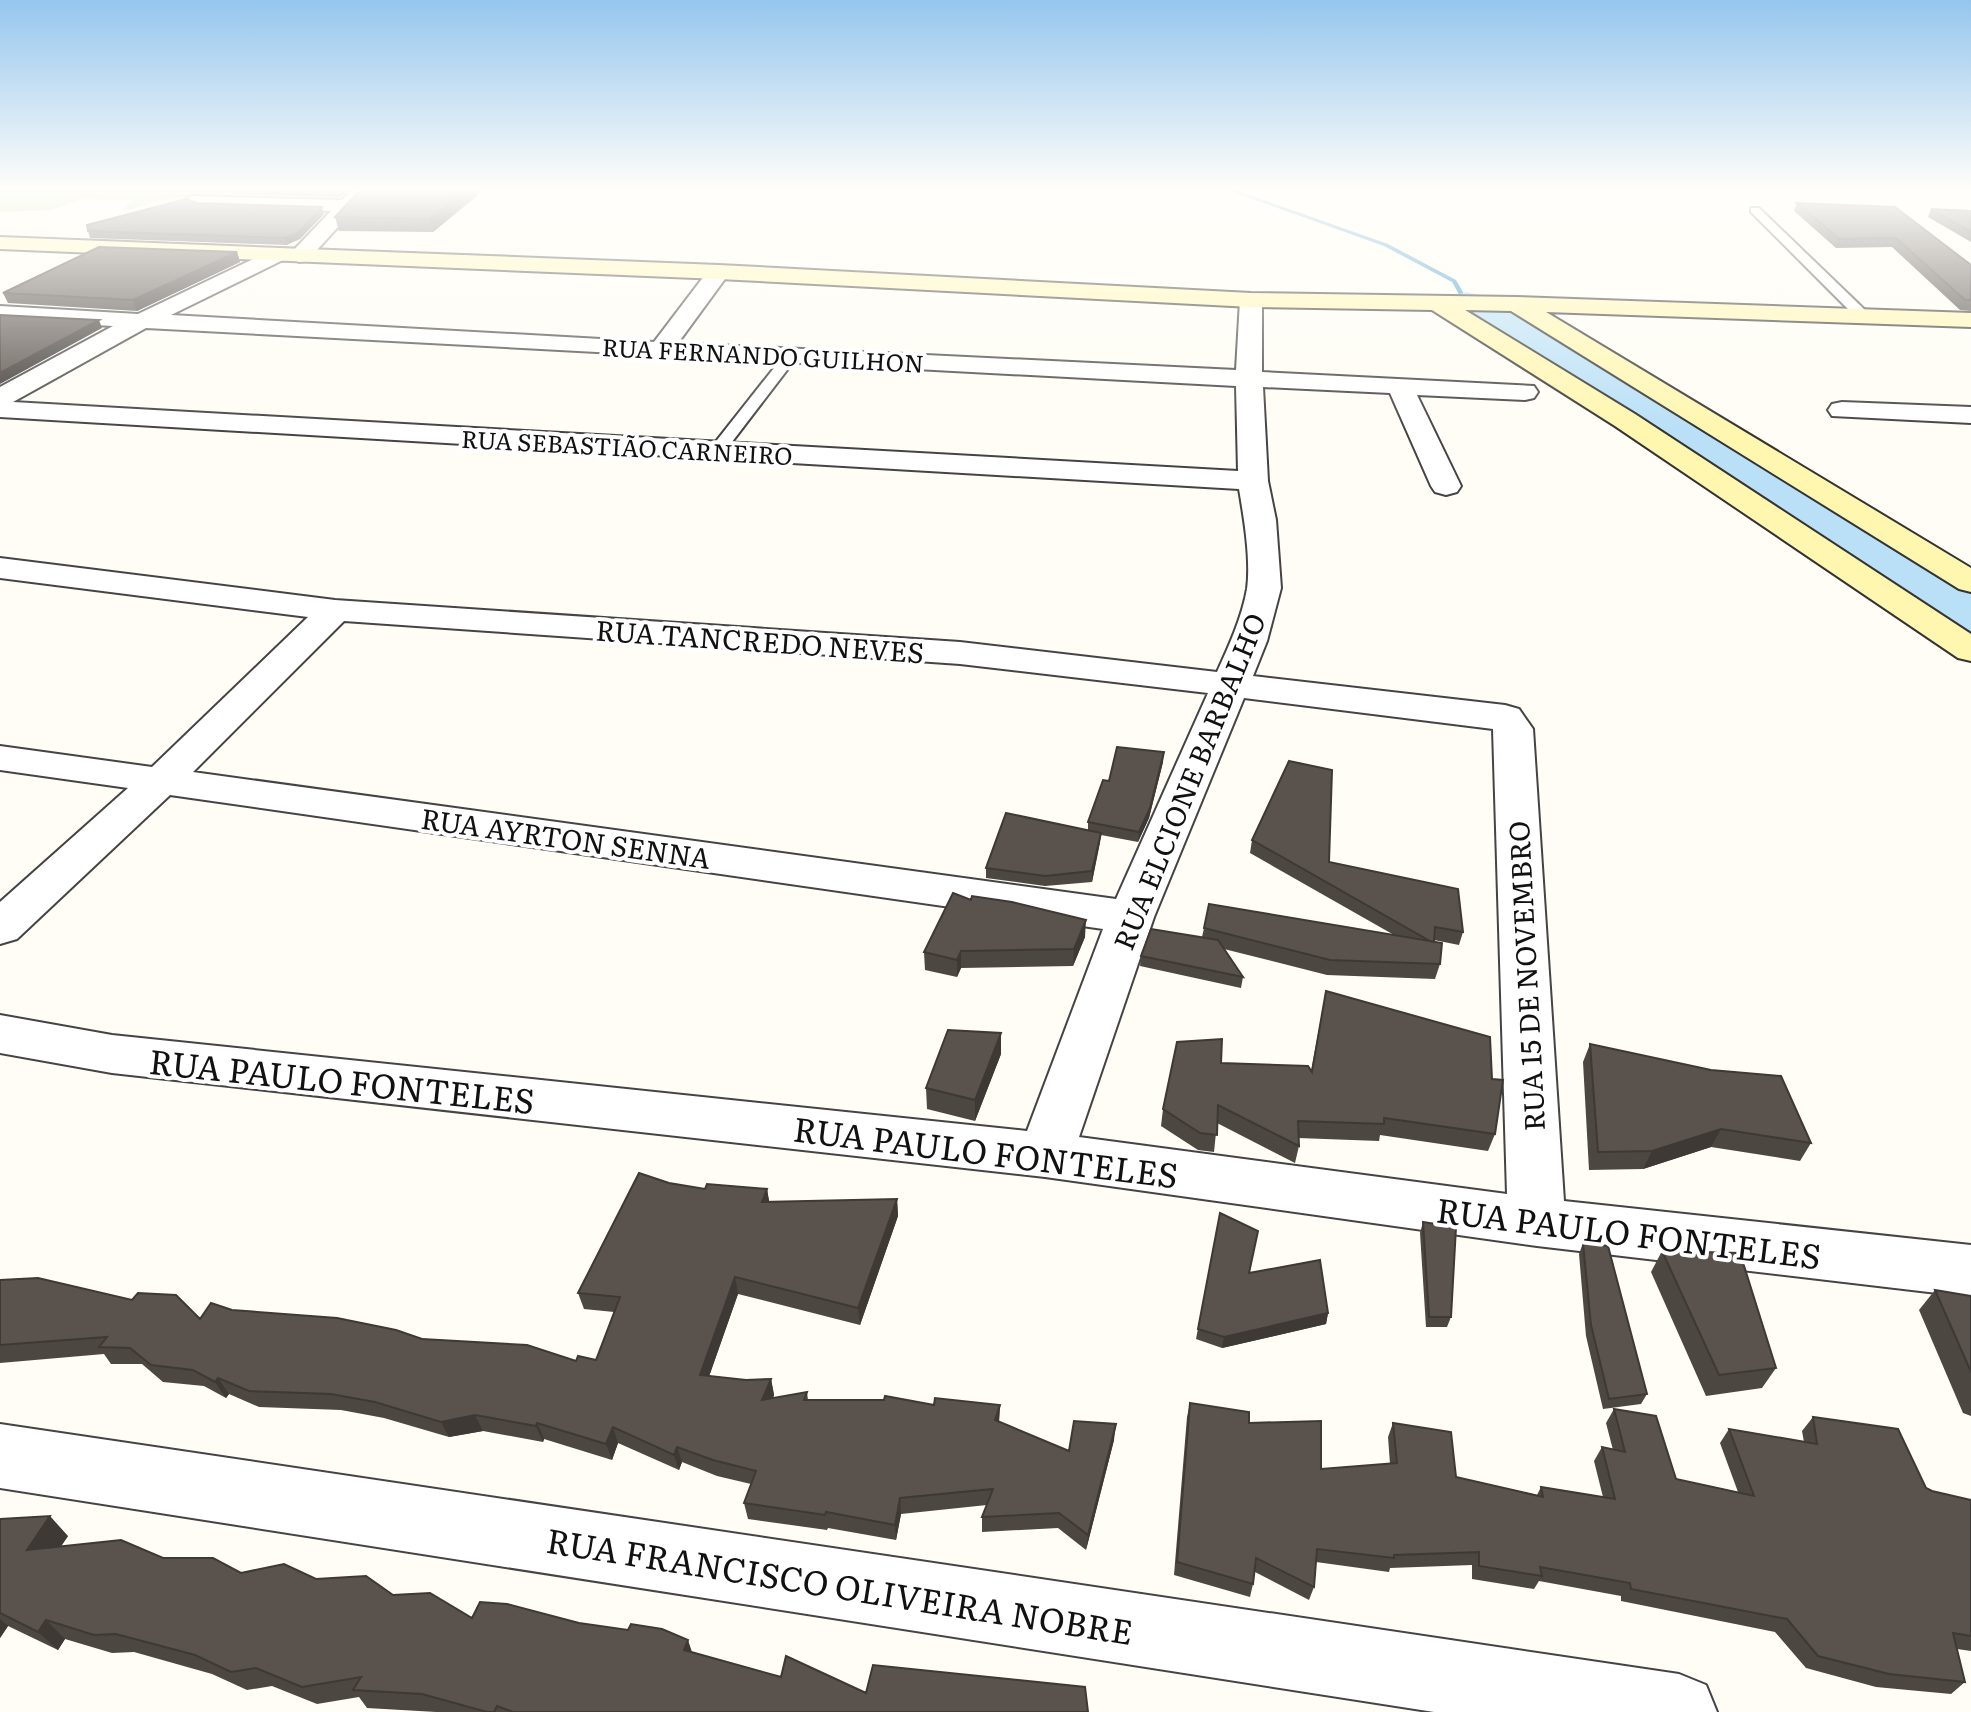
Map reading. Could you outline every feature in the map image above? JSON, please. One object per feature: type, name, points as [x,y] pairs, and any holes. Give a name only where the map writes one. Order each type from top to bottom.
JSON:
[{"type":"street","points":[[0,398],[143,320],[256,270]]},
{"type":"street","points":[[666,270],[1251,300],[1516,304],[1971,320]]},
{"type":"street","points":[[661,349],[719,272]]},
{"type":"street","name":"RUA ELCIONE BARBALHO","points":[[1045,1155],[1131,917],[1249,641],[1264,588],[1260,520],[1253,481],[1249,378],[1251,300]]},
{"type":"street","points":[[1516,304],[1971,582]]},
{"type":"street","points":[[1440,305],[1625,420],[1971,650]]},
{"type":"street","name":"RUA FERNANDO GUILHON","points":[[0,313],[790,357],[1525,392]]},
{"type":"street","points":[[1400,386],[1446,486]]},
{"type":"street","name":"RUA SEBASTIÃO CARNEIRO","points":[[0,409],[1253,481]]},
{"type":"street","points":[[1842,410],[1971,415]]},
{"type":"street","name":"RUA TANCREDO NEVES","points":[[0,568],[335,610],[960,653],[1505,717],[1513,729]]},
{"type":"street","points":[[0,928],[162,780],[335,610]]},
{"type":"street","name":"RUA 15 DE NOVEMBRO","points":[[1513,729],[1537,1222]]},
{"type":"street","name":"RUA AYRTON SENNA","points":[[0,758],[1131,917]]},
{"type":"street","name":"RUA PAULO FONTELES","points":[[0,1034],[112,1054],[1045,1155],[1537,1222],[1971,1271]]},
{"type":"street","name":"RUA FRANCISCO OLIVEIRA NOBRE","points":[[0,1456],[1679,1712]]},
{"type":"lane","points":[[1816,270],[1862,315]]},
{"type":"lane","points":[[716,452],[790,357]]},
{"type":"building","points":[[51,270],[198,270],[133,300],[3,293]]},
{"type":"building","points":[[1931,270],[1971,270],[1971,300],[1965,300]]},
{"type":"building","points":[[0,315],[99,320],[0,373]]},
{"type":"building","points":[[1117,747],[1164,752],[1150,808],[1139,832],[1088,822],[1103,780],[1109,781]]},
{"type":"building","points":[[1289,761],[1332,770],[1329,862],[1458,889],[1463,932],[1435,927],[1434,942],[1430,941],[1252,840]]},
{"type":"building","points":[[1006,813],[1101,833],[1092,871],[1045,876],[986,868]]},
{"type":"building","points":[[953,893],[971,900],[972,896],[1012,902],[1086,920],[1074,949],[961,951],[957,960],[924,952]]},
{"type":"building","points":[[1209,904],[1442,943],[1440,964],[1330,960],[1204,928]]},
{"type":"building","points":[[1151,929],[1218,940],[1243,977],[1141,956]]},
{"type":"building","points":[[1326,991],[1490,1037],[1492,1079],[1503,1080],[1495,1134],[1384,1118],[1384,1124],[1298,1121],[1299,1146],[1218,1105],[1217,1135],[1200,1133],[1163,1109],[1177,1042],[1222,1039],[1221,1063],[1308,1066],[1312,1072]]},
{"type":"building","points":[[948,1030],[1001,1033],[975,1100],[926,1088]]},
{"type":"building","points":[[1590,1044],[1711,1070],[1781,1076],[1811,1143],[1721,1129],[1652,1151],[1598,1152]]},
{"type":"building","points":[[639,1173],[669,1183],[705,1189],[707,1184],[767,1189],[762,1202],[897,1199],[858,1308],[735,1277],[700,1375],[746,1380],[771,1379],[762,1400],[807,1392],[804,1400],[884,1400],[885,1396],[934,1405],[935,1398],[1000,1405],[995,1420],[1069,1451],[1074,1421],[1116,1424],[1088,1535],[1059,1513],[982,1517],[993,1489],[900,1498],[895,1525],[826,1512],[825,1515],[744,1503],[756,1471],[677,1447],[674,1455],[613,1427],[606,1444],[537,1423],[536,1426],[475,1415],[441,1422],[375,1402],[331,1394],[249,1391],[218,1378],[215,1382],[193,1370],[151,1365],[130,1348],[99,1347],[107,1337],[0,1345],[0,1280],[38,1278],[132,1300],[138,1293],[176,1295],[200,1319],[211,1303],[232,1310],[337,1318],[396,1330],[422,1339],[527,1345],[576,1361],[578,1356],[596,1360],[620,1297],[578,1293]]},
{"type":"building","points":[[1220,1213],[1258,1231],[1249,1273],[1320,1260],[1328,1313],[1224,1337],[1198,1329]]},
{"type":"building","points":[[1423,1222],[1456,1227],[1451,1317],[1429,1317]]},
{"type":"building","points":[[1583,1243],[1608,1246],[1647,1394],[1609,1399],[1591,1325]]},
{"type":"building","points":[[1662,1251],[1740,1253],[1776,1368],[1719,1375]]},
{"type":"building","points":[[1935,1290],[1971,1296],[1971,1372]]},
{"type":"building","points":[[1190,1403],[1249,1412],[1249,1423],[1321,1421],[1321,1469],[1397,1463],[1393,1423],[1451,1432],[1456,1477],[1543,1497],[1541,1487],[1615,1499],[1602,1447],[1625,1452],[1614,1409],[1656,1416],[1676,1479],[1754,1496],[1729,1429],[1817,1444],[1813,1417],[1898,1429],[1926,1488],[1971,1500],[1971,1636],[1953,1633],[1965,1682],[1889,1674],[1818,1656],[1787,1619],[1631,1589],[1630,1583],[1540,1567],[1542,1576],[1479,1566],[1479,1552],[1394,1555],[1394,1558],[1317,1549],[1314,1587],[1256,1558],[1253,1584],[1177,1562]]},
{"type":"building","points":[[50,1516],[27,1550],[121,1540],[163,1558],[213,1558],[241,1573],[284,1564],[316,1579],[366,1576],[393,1595],[430,1593],[472,1618],[480,1602],[507,1604],[579,1623],[628,1630],[631,1624],[662,1629],[688,1640],[684,1650],[781,1677],[786,1656],[866,1693],[873,1665],[1085,1687],[1088,1712],[513,1712],[497,1706],[494,1712],[487,1712],[422,1694],[353,1690],[361,1677],[302,1687],[256,1668],[231,1672],[195,1655],[116,1634],[94,1635],[46,1620],[38,1632],[0,1613],[0,1519]]},
{"type":"waterway","points":[[1433,270],[1454,281],[1467,304]]},
{"type":"waterway","points":[[1467,304],[1672,421],[1795,506],[1927,586],[1971,617]]}]
